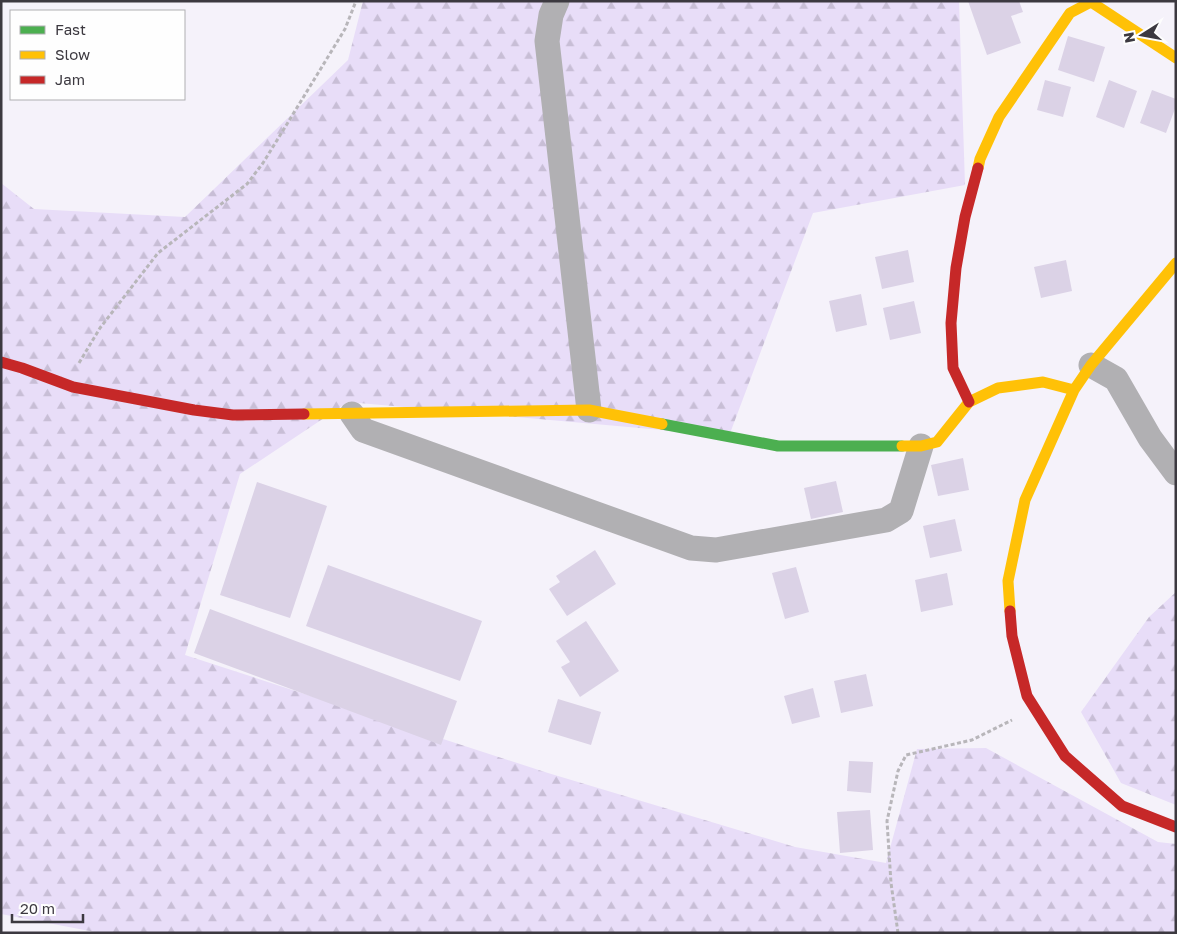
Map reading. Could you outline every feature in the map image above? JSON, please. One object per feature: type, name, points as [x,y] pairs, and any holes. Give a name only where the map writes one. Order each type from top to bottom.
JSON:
[{"type":"main road","points":[[969,402],[953,368],[952,323],[956,268],[964,216],[980,159],[1000,117],[1070,13],[1091,2],[1176,58]]},
{"type":"main road","points":[[1176,264],[1091,366],[1074,390],[1025,500],[1008,581],[1012,636],[1027,696],[1065,756],[1122,806],[1176,828]]},
{"type":"main road","points":[[1,362],[73,388],[233,415],[589,410],[778,446],[921,446],[937,442],[969,402],[998,388],[1043,382],[1074,390]]},
{"type":"street","points":[[557,1],[551,15],[547,40],[589,410]]},
{"type":"street","points":[[1091,366],[1116,380],[1150,438],[1176,472]]},
{"type":"street","points":[[352,414],[363,430],[691,548],[716,550],[886,520],[901,511],[921,446]]},
{"type":"path","points":[[66,385],[100,328],[158,253],[247,184],[258,170],[345,28],[356,1]]},
{"type":"path","points":[[898,933],[891,883],[887,821],[898,771],[906,755],[972,740],[1035,708]]},
{"type":"green space","points":[[363,1],[959,1],[965,185],[813,213],[729,436],[348,402],[240,474],[185,655],[548,773],[795,847],[886,863],[917,749],[986,748],[1158,842],[1176,844],[1176,933],[100,933],[1,914],[1,183],[34,209],[185,217],[348,60]]},
{"type":"green space","points":[[1176,592],[1176,805],[1121,783],[1081,712],[1149,617]]},
{"type":"building","points":[[968,1],[1019,1],[1023,12],[1011,16],[1021,43],[987,55]]},
{"type":"building","points":[[1068,36],[1105,47],[1094,82],[1058,70]]},
{"type":"building","points":[[1045,80],[1071,87],[1063,117],[1037,110]]},
{"type":"building","points":[[1109,80],[1137,91],[1124,128],[1096,117]]},
{"type":"building","points":[[1152,90],[1176,99],[1176,106],[1166,133],[1140,123]]},
{"type":"building","points":[[908,250],[914,282],[882,289],[875,257]]},
{"type":"building","points":[[1066,260],[1072,291],[1041,298],[1034,267]]},
{"type":"building","points":[[861,294],[867,325],[836,332],[829,301]]},
{"type":"building","points":[[914,301],[921,333],[890,340],[883,308]]},
{"type":"building","points":[[963,458],[969,490],[938,496],[931,465]]},
{"type":"building","points":[[836,481],[843,512],[811,519],[804,488]]},
{"type":"building","points":[[257,482],[327,506],[290,618],[220,595]]},
{"type":"building","points":[[955,519],[962,551],[930,558],[923,526]]},
{"type":"building","points":[[595,550],[616,584],[567,616],[549,589],[560,582],[556,576]]},
{"type":"building","points":[[328,565],[482,621],[460,681],[306,626]]},
{"type":"building","points":[[796,567],[809,612],[785,619],[772,573]]},
{"type":"building","points":[[947,573],[953,605],[921,612],[915,580]]},
{"type":"building","points":[[210,609],[457,701],[441,745],[194,653]]},
{"type":"building","points":[[586,621],[619,671],[580,697],[561,667],[570,662],[556,641]]},
{"type":"building","points":[[866,674],[873,706],[841,713],[834,681]]},
{"type":"building","points":[[813,688],[820,717],[792,724],[784,696]]},
{"type":"building","points":[[558,699],[601,712],[591,745],[548,732]]},
{"type":"building","points":[[849,761],[873,762],[871,793],[847,791]]},
{"type":"building","points":[[870,810],[873,850],[840,853],[837,812]]},
{"type":"traffic: fast","points":[[662,424],[778,446],[902,446]]},
{"type":"traffic: slow","points":[[978,168],[980,159],[999,117],[1070,13],[1091,2],[1176,58]]},
{"type":"traffic: slow","points":[[1010,611],[1008,581],[1025,500],[1074,390],[1091,365],[1176,263]]},
{"type":"traffic: slow","points":[[902,446],[921,446],[937,442],[969,402],[998,388],[1043,382],[1074,390]]},
{"type":"traffic: slow","points":[[304,414],[589,410],[662,424]]},
{"type":"traffic: jam","points":[[969,402],[953,368],[951,323],[956,268],[965,217],[978,168]]},
{"type":"traffic: jam","points":[[1,362],[73,387],[194,410],[233,415],[304,414]]},
{"type":"traffic: jam","points":[[1010,611],[1012,636],[1027,696],[1065,756],[1122,806],[1176,827]]}]
